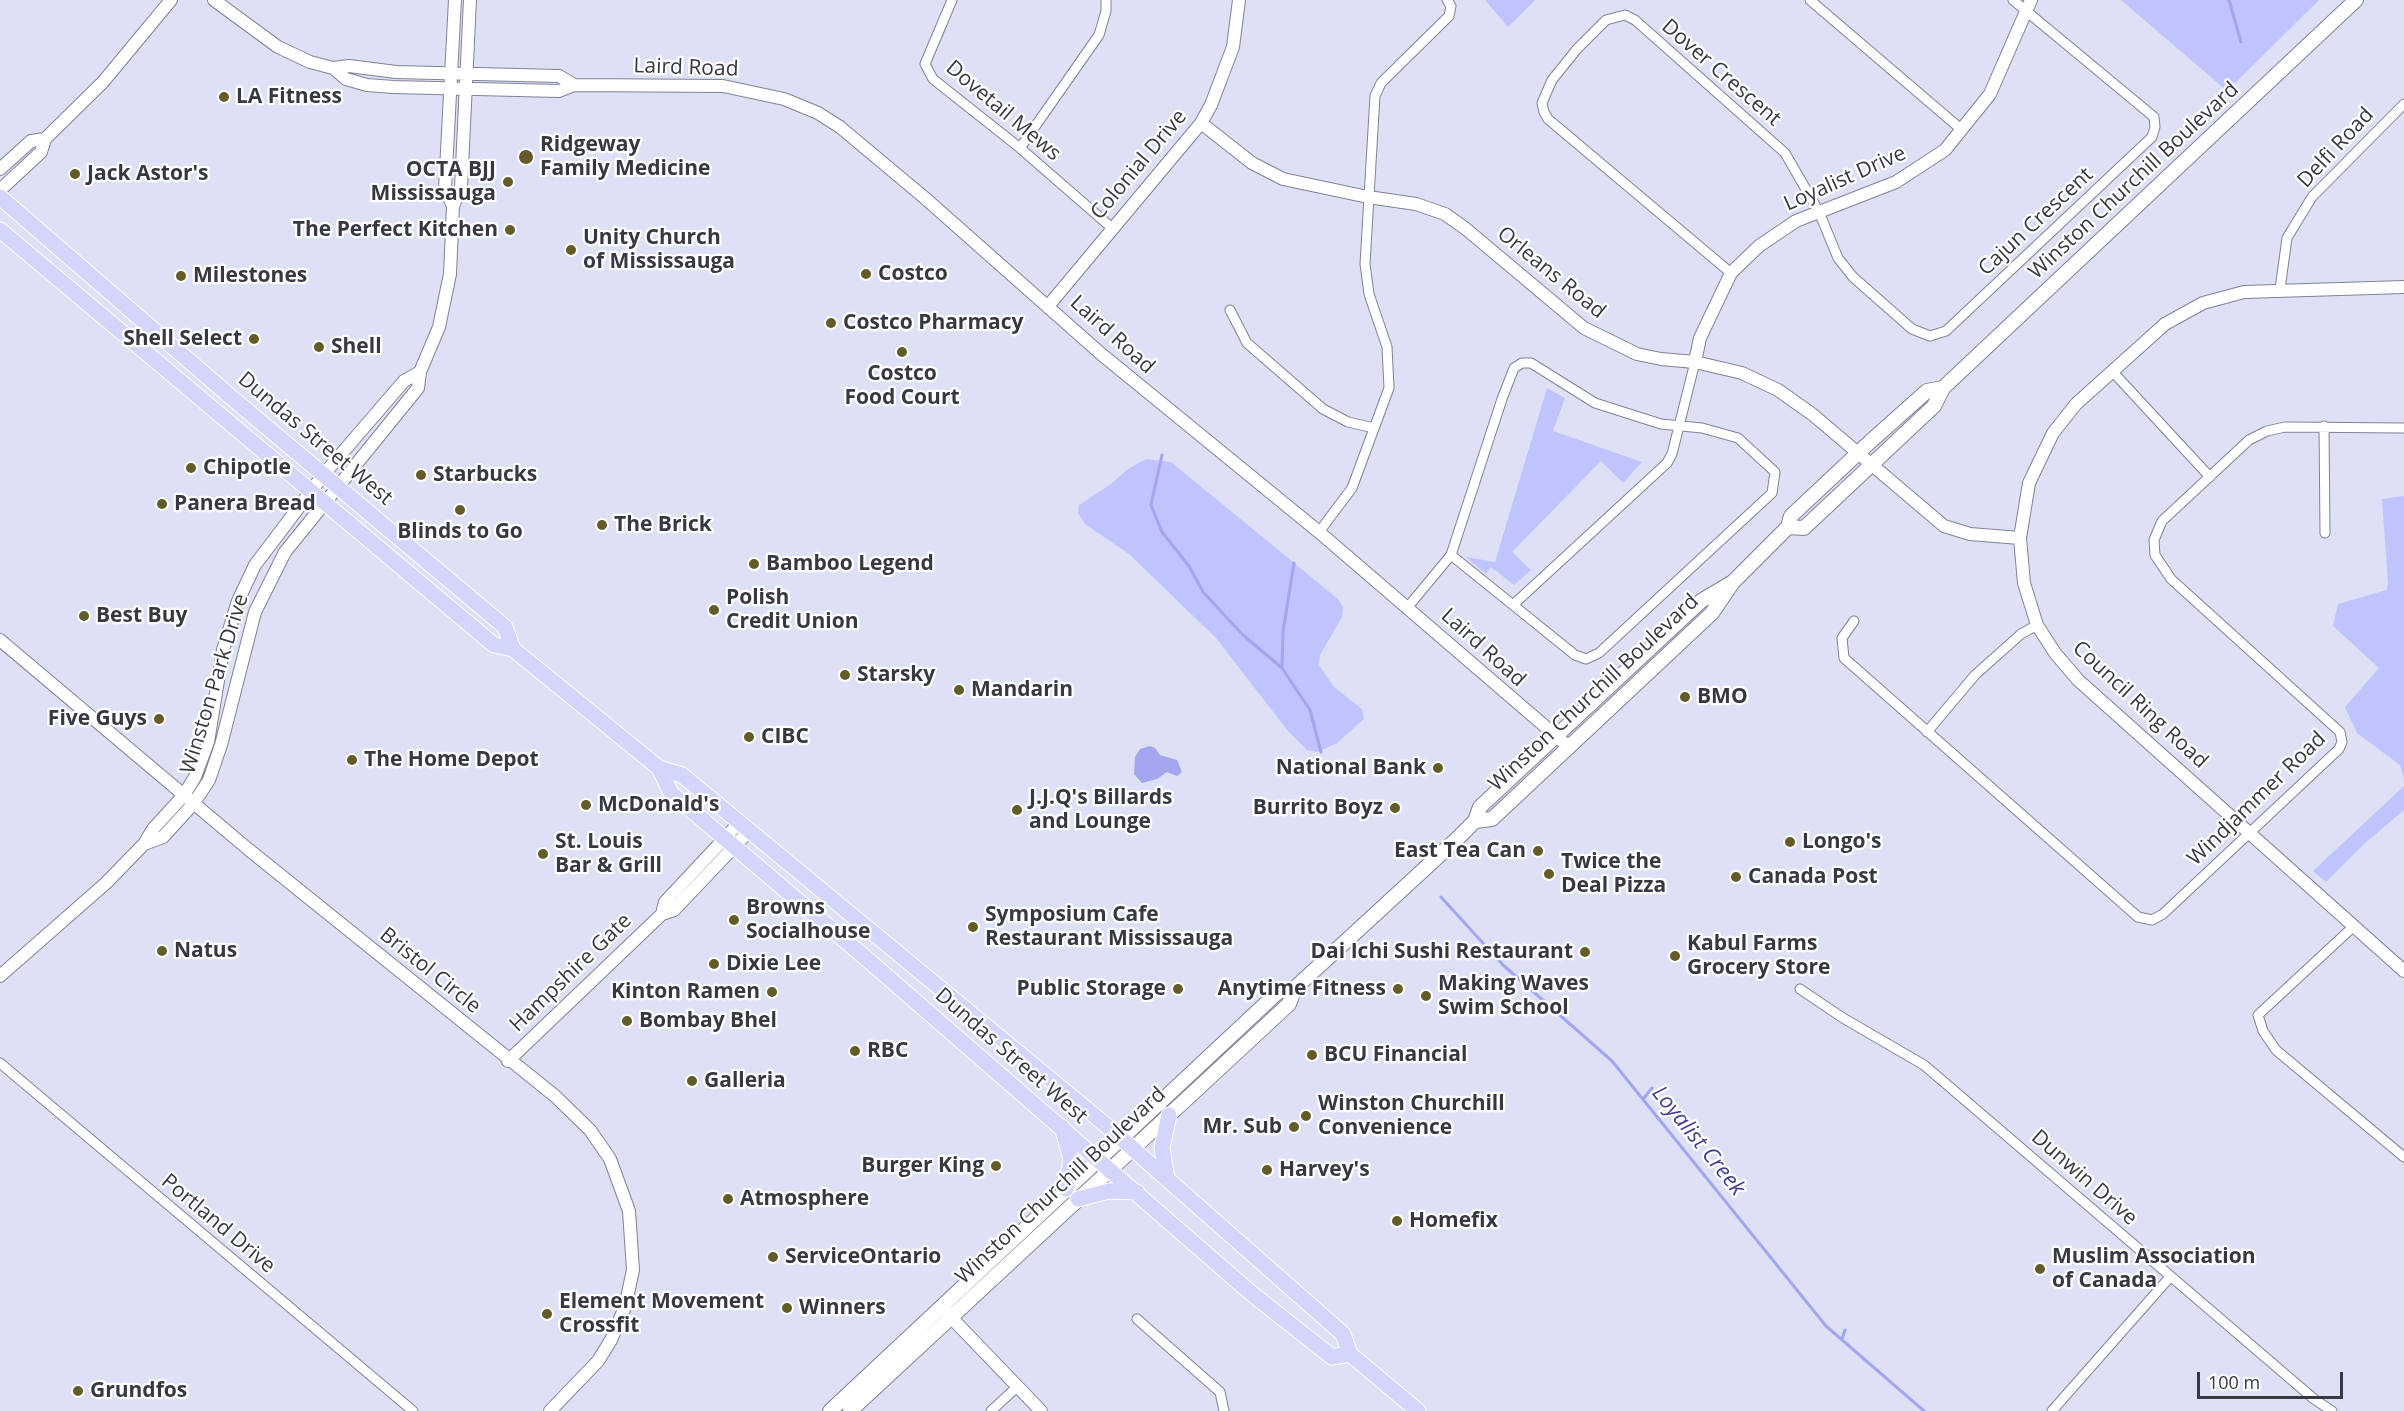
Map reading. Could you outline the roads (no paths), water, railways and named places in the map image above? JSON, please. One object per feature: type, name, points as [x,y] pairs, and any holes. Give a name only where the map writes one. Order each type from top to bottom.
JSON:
[{"type":"main road","name":"Winston Churchill Boulevard","points":[[1788,527],[1804,528],[1934,406],[1943,388],[2357,1]]},
{"type":"main road","name":"Dundas Street West","points":[[0,197],[318,482],[505,627],[513,649]]},
{"type":"main road","name":"Dundas Street West","points":[[0,230],[318,482],[494,645],[513,649],[659,768],[682,775],[1120,1138],[1343,1334],[1350,1354],[1418,1411]]},
{"type":"main road","name":"Winston Churchill Boulevard","points":[[1475,821],[1492,819],[1712,613],[1733,582],[1788,527],[1791,516],[1927,391],[1943,388]]},
{"type":"main road","name":"Winston Churchill Boulevard","points":[[850,1411],[1289,1004],[1295,988],[1475,821],[1480,807],[1701,601],[1733,582]]},
{"type":"main road","name":"Dundas Street West","points":[[659,768],[671,793],[1062,1127],[1251,1293],[1332,1357],[1350,1354]]},
{"type":"main road","name":"Winston Churchill Boulevard","points":[[830,1411],[1278,992],[1295,988]]},
{"type":"main road","points":[[1167,1179],[1162,1148],[1169,1115]]},
{"type":"main road","points":[[1062,1127],[1071,1159],[1066,1189]]},
{"type":"main road","points":[[1078,1199],[1099,1192],[1137,1192]]},
{"type":"street","points":[[0,190],[41,152],[45,139],[103,82],[171,0]]},
{"type":"street","name":"Laird Road","points":[[214,0],[278,47],[310,62],[333,68],[349,66],[396,72],[559,76],[574,85]]},
{"type":"street","points":[[453,206],[445,189],[455,0]]},
{"type":"street","points":[[453,206],[461,188],[470,0]]},
{"type":"street","name":"Dovetail Mews","points":[[952,0],[926,64],[933,79],[1020,148],[1112,228]]},
{"type":"street","points":[[1020,148],[1099,35],[1106,11],[1106,0]]},
{"type":"street","name":"Colonial Drive","points":[[1049,305],[1201,123],[1212,105],[1233,47],[1239,0]]},
{"type":"street","points":[[1319,532],[1352,488],[1389,388],[1390,369],[1383,331],[1369,294],[1365,264],[1377,90],[1386,78],[1446,21],[1451,10],[1447,0]]},
{"type":"street","points":[[1810,0],[1962,130]]},
{"type":"street","points":[[2013,0],[2029,6]]},
{"type":"street","name":"Loyalist Drive","points":[[1695,362],[1700,338],[1731,273],[1774,234],[1819,212],[1896,182],[1945,150],[1979,111],[1998,80],[2029,6]]},
{"type":"street","name":"Cajun Crescent","points":[[1819,212],[1838,258],[1853,277],[1912,329],[1930,336],[1946,331],[2152,137],[2156,127],[2154,117],[2029,6]]},
{"type":"street","name":"Dover Crescent","points":[[1731,273],[1548,119],[1544,112],[1542,103],[1552,80],[1577,49],[1606,20],[1625,15],[1635,20],[1785,153],[1819,212]]},
{"type":"street","name":"Laird Road","points":[[333,68],[346,79],[367,85],[450,89],[559,91],[574,85],[723,86],[784,99],[818,113],[840,127],[1049,305],[1100,353],[1319,532],[1569,747]]},
{"type":"street","name":"Delfi Road","points":[[2280,289],[2287,238],[2312,197],[2404,104]]},
{"type":"street","name":"Orleans Road","points":[[1201,123],[1252,162],[1283,179],[1368,197],[1416,204],[1444,214],[1466,229],[1584,328],[1637,354],[1695,362],[1742,373],[1778,390],[1812,414],[1944,526],[1970,534],[2020,538]]},
{"type":"street","points":[[0,169],[31,141],[45,139]]},
{"type":"street","name":"Winston Park Drive","points":[[0,976],[106,883],[144,844],[163,837],[189,799],[209,780],[255,612],[285,552],[418,388],[420,372],[437,334],[450,274],[453,206]]},
{"type":"street","name":"Council Ring Road","points":[[2404,287],[2280,289],[2237,293],[2190,309],[2154,332],[2064,417],[2043,448],[2024,501],[2020,538],[2024,583],[2037,625],[2055,653],[2079,680],[2404,971]]},
{"type":"street","points":[[1230,310],[1247,343],[1323,409],[1348,422],[1374,428]]},
{"type":"street","points":[[1514,604],[1666,463],[1672,454],[1695,362]]},
{"type":"street","points":[[1407,608],[1451,555],[1502,399],[1517,365],[1531,363],[1595,403],[1661,424],[1702,428],[1738,438],[1775,472],[1772,493],[1599,653],[1586,659],[1575,655],[1451,555]]},
{"type":"street","points":[[2112,371],[2210,477]]},
{"type":"street","name":"Winston Park Drive","points":[[189,799],[208,742],[223,650],[238,601],[255,565],[318,482],[404,381],[420,372]]},
{"type":"street","points":[[2324,426],[2325,533]]},
{"type":"street","name":"Windjammer Road","points":[[1854,621],[1842,638],[1844,658],[2138,917],[2152,920],[2163,914],[2339,749],[2342,737],[2340,732],[2171,579],[2155,555],[2154,540],[2162,521],[2249,440],[2267,431],[2285,427],[2324,426],[2404,428]]},
{"type":"street","points":[[1928,732],[1975,675],[2021,634],[2037,625]]},
{"type":"street","name":"Bristol Circle","points":[[0,640],[189,799],[508,1061],[555,1096],[590,1130],[610,1159],[629,1211],[633,1270],[620,1322],[598,1361],[550,1411]]},
{"type":"street","name":"Hampshire Gate","points":[[508,1061],[662,914],[665,902],[744,827]]},
{"type":"street","points":[[2354,926],[2258,1015],[2263,1031],[2277,1050],[2404,1158]]},
{"type":"street","name":"Dunwin Drive","points":[[1800,989],[1843,1018],[1924,1065],[2170,1277],[2332,1411]]},
{"type":"street","name":"Portland Drive","points":[[0,1064],[413,1411]]},
{"type":"street","points":[[2052,1411],[2170,1277]]},
{"type":"street","points":[[940,1306],[1041,1411]]},
{"type":"street","points":[[1137,1319],[1220,1392],[1224,1411]]},
{"type":"street","points":[[992,1411],[1018,1386]]},
{"type":"waterway","points":[[2229,0],[2241,42]]},
{"type":"waterway","points":[[1162,455],[1151,505],[1162,532],[1189,566],[1203,592],[1243,635],[1282,668],[1310,710],[1321,752]]},
{"type":"waterway","points":[[1282,668],[1283,632],[1294,563]]},
{"type":"waterway","name":"Loyalist Creek","points":[[1441,897],[1503,965],[1612,1061],[1826,1326],[1924,1411]]},
{"type":"waterway","points":[[1644,1098],[1652,1088]]},
{"type":"waterway","points":[[1842,1339],[1845,1330]]},
{"type":"place","name":"LA Fitness","points":[[224,97]]},
{"type":"place","name":"Ridgeway Family Medicine","points":[[526,157]]},
{"type":"place","name":"Jack Astor's","points":[[75,174]]},
{"type":"place","name":"OCTA BJJ Mississauga","points":[[508,182]]},
{"type":"place","name":"The Perfect Kitchen","points":[[510,230]]},
{"type":"place","name":"Unity Church of Mississauga","points":[[571,250]]},
{"type":"place","name":"Costco","points":[[866,274]]},
{"type":"place","name":"Milestones","points":[[181,276]]},
{"type":"place","name":"Costco Pharmacy","points":[[831,323]]},
{"type":"place","name":"Shell Select","points":[[254,339]]},
{"type":"place","name":"Shell","points":[[319,347]]},
{"type":"place","name":"Costco Food Court","points":[[902,352]]},
{"type":"place","name":"Chipotle","points":[[191,468]]},
{"type":"place","name":"Starbucks","points":[[421,475]]},
{"type":"place","name":"Panera Bread","points":[[162,504]]},
{"type":"place","name":"Blinds to Go","points":[[460,510]]},
{"type":"place","name":"The Brick","points":[[602,525]]},
{"type":"place","name":"Bamboo Legend","points":[[754,564]]},
{"type":"place","name":"Polish Credit Union","points":[[714,610]]},
{"type":"place","name":"Best Buy","points":[[84,616]]},
{"type":"place","name":"Starsky","points":[[845,675]]},
{"type":"place","name":"Mandarin","points":[[959,690]]},
{"type":"place","name":"BMO","points":[[1685,697]]},
{"type":"place","name":"Five Guys","points":[[159,719]]},
{"type":"place","name":"CIBC","points":[[749,737]]},
{"type":"place","name":"The Home Depot","points":[[352,760]]},
{"type":"place","name":"National Bank","points":[[1438,768]]},
{"type":"place","name":"McDonald's","points":[[586,805]]},
{"type":"place","name":"Burrito Boyz","points":[[1395,808]]},
{"type":"place","name":"J.J.Q's Billards and Lounge","points":[[1017,810]]},
{"type":"place","name":"Longo's","points":[[1790,842]]},
{"type":"place","name":"East Tea Can","points":[[1538,851]]},
{"type":"place","name":"St. Louis Bar & Grill","points":[[543,854]]},
{"type":"place","name":"Twice the Deal Pizza","points":[[1549,874]]},
{"type":"place","name":"Canada Post","points":[[1736,877]]},
{"type":"place","name":"Browns Socialhouse","points":[[734,920]]},
{"type":"place","name":"Symposium Cafe Restaurant Mississauga","points":[[973,927]]},
{"type":"place","name":"Natus","points":[[162,951]]},
{"type":"place","name":"Dai Ichi Sushi Restaurant","points":[[1585,952]]},
{"type":"place","name":"Kabul Farms Grocery Store","points":[[1675,956]]},
{"type":"place","name":"Dixie Lee","points":[[714,964]]},
{"type":"place","name":"Public Storage","points":[[1178,989]]},
{"type":"place","name":"Anytime Fitness","points":[[1398,989]]},
{"type":"place","name":"Kinton Ramen","points":[[772,992]]},
{"type":"place","name":"Making Waves Swim School","points":[[1426,996]]},
{"type":"place","name":"Bombay Bhel","points":[[627,1021]]},
{"type":"place","name":"RBC","points":[[855,1051]]},
{"type":"place","name":"BCU Financial","points":[[1312,1055]]},
{"type":"place","name":"Galleria","points":[[692,1081]]},
{"type":"place","name":"Winston Churchill Convenience","points":[[1306,1116]]},
{"type":"place","name":"Mr. Sub","points":[[1294,1127]]},
{"type":"place","name":"Burger King","points":[[996,1166]]},
{"type":"place","name":"Harvey's","points":[[1267,1170]]},
{"type":"place","name":"Atmosphere","points":[[728,1199]]},
{"type":"place","name":"Homefix","points":[[1397,1221]]},
{"type":"place","name":"ServiceOntario","points":[[773,1257]]},
{"type":"place","name":"Muslim Association of Canada","points":[[2040,1269]]},
{"type":"place","name":"Winners","points":[[787,1308]]},
{"type":"place","name":"Element Movement Crossfit","points":[[547,1314]]},
{"type":"place","name":"Grundfos","points":[[78,1391]]}]
